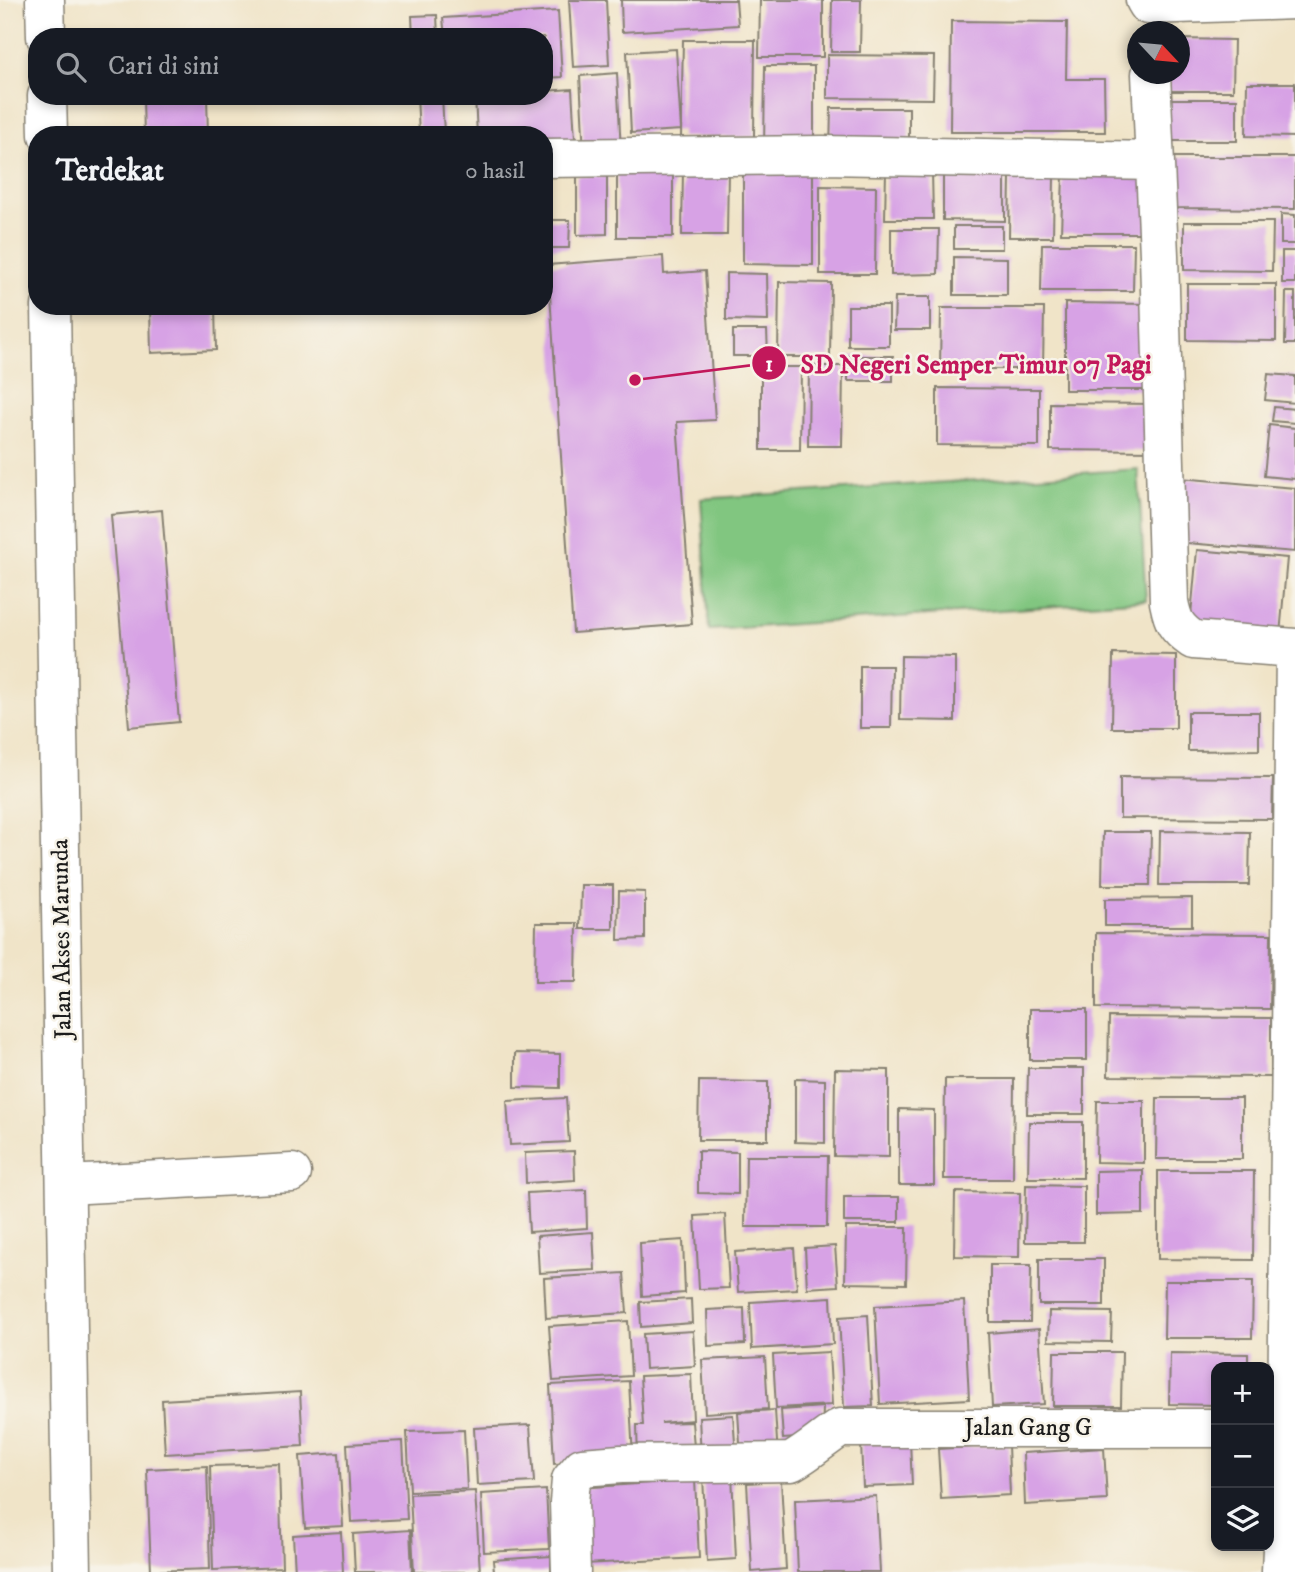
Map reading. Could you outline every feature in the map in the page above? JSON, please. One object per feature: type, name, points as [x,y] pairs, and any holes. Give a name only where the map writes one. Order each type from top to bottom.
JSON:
[{"type":"street","points":[[45,0],[46,28]]},
{"type":"street","points":[[1147,12],[1295,0]]},
{"type":"street","points":[[1151,84],[1167,472],[1169,602],[1172,620],[1193,640],[1295,648],[1280,1572]]},
{"type":"street","points":[[47,105],[48,126]]},
{"type":"street","points":[[553,158],[822,155],[1155,161]]},
{"type":"street","name":"Jalan Akses Marunda","points":[[51,315],[72,1572]]},
{"type":"street","points":[[67,1185],[292,1174]]},
{"type":"street","name":"Jalan Gang G","points":[[571,1572],[569,1502],[572,1480],[582,1467],[790,1462],[811,1451],[821,1440],[840,1428],[1211,1428]]},
{"type":"green space","points":[[1138,469],[1146,600],[709,630],[701,499]]},
{"type":"building","points":[[569,0],[606,0],[609,65],[573,67]]},
{"type":"building","points":[[621,0],[736,0],[738,25],[622,32]]},
{"type":"building","points":[[760,0],[823,0],[823,57],[759,57]]},
{"type":"building","points":[[832,0],[861,0],[860,52],[831,52]]},
{"type":"building","points":[[558,11],[562,77],[553,78],[553,28],[444,28],[443,18]]},
{"type":"building","points":[[437,15],[438,28],[413,28],[412,16]]},
{"type":"building","points":[[951,21],[1067,22],[1066,79],[1104,79],[1105,132],[950,132]]},
{"type":"building","points":[[1190,39],[1234,40],[1233,91],[1165,91],[1165,84],[1190,84]]},
{"type":"building","points":[[683,40],[755,40],[754,137],[681,137]]},
{"type":"building","points":[[676,49],[681,130],[631,133],[627,52]]},
{"type":"building","points":[[827,55],[934,56],[933,99],[827,98]]},
{"type":"building","points":[[765,66],[814,66],[814,152],[764,152]]},
{"type":"building","points":[[617,73],[621,152],[584,154],[580,76]]},
{"type":"building","points":[[1247,83],[1295,83],[1295,137],[1246,136]]},
{"type":"building","points":[[572,89],[575,139],[553,140],[553,126],[477,126],[475,105],[553,105],[553,90]]},
{"type":"building","points":[[1164,99],[1237,99],[1237,141],[1164,141]]},
{"type":"building","points":[[143,105],[207,105],[208,126],[144,126]]},
{"type":"building","points":[[417,105],[442,105],[444,126],[419,126]]},
{"type":"building","points":[[831,108],[909,108],[909,152],[830,152]]},
{"type":"building","points":[[1173,157],[1295,157],[1295,209],[1172,208]]},
{"type":"building","points":[[743,164],[813,165],[813,265],[743,264]]},
{"type":"building","points":[[683,169],[728,169],[727,235],[682,235]]},
{"type":"building","points":[[886,170],[932,170],[933,219],[885,219]]},
{"type":"building","points":[[617,172],[673,172],[673,237],[617,237]]},
{"type":"building","points":[[943,174],[1005,175],[1005,221],[943,220]]},
{"type":"building","points":[[1063,175],[1149,176],[1149,233],[1061,233]]},
{"type":"building","points":[[577,176],[607,176],[607,234],[577,235]]},
{"type":"building","points":[[1010,176],[1054,176],[1053,237],[1009,237]]},
{"type":"building","points":[[820,186],[876,187],[875,274],[820,274]]},
{"type":"building","points":[[1281,214],[1295,215],[1295,244],[1281,244]]},
{"type":"building","points":[[553,220],[570,220],[569,248],[553,248]]},
{"type":"building","points":[[1184,222],[1273,222],[1272,271],[1184,270]]},
{"type":"building","points":[[954,226],[1002,226],[1002,249],[954,249]]},
{"type":"building","points":[[891,229],[939,229],[938,274],[891,275]]},
{"type":"building","points":[[1042,244],[1134,244],[1133,291],[1041,291]]},
{"type":"building","points":[[1282,251],[1295,251],[1295,283],[1282,283]]},
{"type":"building","points":[[663,256],[664,274],[705,271],[715,420],[677,422],[692,624],[573,633],[551,315],[553,265]]},
{"type":"building","points":[[954,257],[1007,258],[1007,295],[954,295]]},
{"type":"building","points":[[726,273],[767,274],[768,321],[726,320]]},
{"type":"building","points":[[779,282],[831,283],[830,357],[778,357]]},
{"type":"building","points":[[1187,284],[1276,284],[1276,341],[1187,340]]},
{"type":"building","points":[[1286,292],[1295,292],[1295,344],[1285,344]]},
{"type":"building","points":[[895,297],[930,297],[930,330],[894,330]]},
{"type":"building","points":[[1065,303],[1153,304],[1153,390],[1065,390]]},
{"type":"building","points":[[848,306],[889,306],[889,346],[848,346]]},
{"type":"building","points":[[941,308],[1044,308],[1043,369],[940,369]]},
{"type":"building","points":[[150,315],[215,315],[216,350],[151,353]]},
{"type":"building","points":[[733,330],[767,330],[768,356],[733,356]]},
{"type":"building","points":[[848,356],[893,356],[893,381],[848,381]]},
{"type":"building","points":[[809,366],[843,366],[842,446],[808,446]]},
{"type":"building","points":[[761,367],[801,367],[800,450],[761,450]]},
{"type":"building","points":[[1268,374],[1295,376],[1295,403],[1265,400]]},
{"type":"building","points":[[937,388],[1039,389],[1039,446],[937,445]]},
{"type":"building","points":[[1050,403],[1158,404],[1158,451],[1050,450]]},
{"type":"building","points":[[1274,407],[1295,409],[1295,423],[1272,421]]},
{"type":"building","points":[[1269,425],[1295,428],[1295,479],[1264,476]]},
{"type":"building","points":[[1180,478],[1295,488],[1295,552],[1175,542]]},
{"type":"building","points":[[162,510],[179,722],[129,727],[111,515]]},
{"type":"building","points":[[1197,550],[1287,558],[1279,645],[1189,637]]},
{"type":"building","points":[[1113,654],[1176,655],[1176,728],[1112,728]]},
{"type":"building","points":[[901,656],[955,657],[955,721],[900,720]]},
{"type":"building","points":[[860,666],[892,666],[891,728],[860,728]]},
{"type":"building","points":[[1188,712],[1259,712],[1259,750],[1188,751]]},
{"type":"building","points":[[1120,777],[1273,778],[1272,819],[1120,818]]},
{"type":"building","points":[[1160,831],[1250,832],[1249,885],[1159,885]]},
{"type":"building","points":[[1103,832],[1151,832],[1150,885],[1102,885]]},
{"type":"building","points":[[581,885],[613,885],[613,929],[580,929]]},
{"type":"building","points":[[619,891],[645,892],[645,939],[618,940]]},
{"type":"building","points":[[1192,898],[1192,926],[1105,926],[1105,899]]},
{"type":"building","points":[[536,923],[577,923],[576,982],[535,982]]},
{"type":"building","points":[[1096,933],[1271,934],[1270,1009],[1096,1008]]},
{"type":"building","points":[[1030,1009],[1087,1009],[1087,1060],[1030,1060]]},
{"type":"building","points":[[1109,1017],[1271,1018],[1271,1077],[1108,1076]]},
{"type":"building","points":[[515,1053],[560,1054],[560,1088],[515,1087]]},
{"type":"building","points":[[1028,1068],[1084,1068],[1084,1114],[1027,1114]]},
{"type":"building","points":[[835,1069],[889,1070],[889,1157],[834,1156]]},
{"type":"building","points":[[795,1079],[825,1080],[825,1143],[795,1142]]},
{"type":"building","points":[[945,1079],[1014,1079],[1013,1179],[944,1179]]},
{"type":"building","points":[[699,1081],[768,1082],[768,1140],[698,1140]]},
{"type":"building","points":[[566,1098],[569,1142],[510,1145],[507,1101]]},
{"type":"building","points":[[1157,1098],[1242,1098],[1242,1159],[1156,1159]]},
{"type":"building","points":[[1097,1101],[1144,1101],[1144,1163],[1096,1162]]},
{"type":"building","points":[[899,1109],[934,1110],[934,1185],[899,1185]]},
{"type":"building","points":[[1029,1122],[1083,1122],[1083,1178],[1028,1178]]},
{"type":"building","points":[[574,1151],[575,1180],[526,1183],[525,1153]]},
{"type":"building","points":[[698,1151],[738,1152],[738,1194],[698,1193]]},
{"type":"building","points":[[746,1156],[828,1156],[827,1227],[745,1227]]},
{"type":"building","points":[[1143,1170],[1143,1214],[1096,1215],[1096,1171]]},
{"type":"building","points":[[1158,1171],[1254,1171],[1253,1260],[1158,1259]]},
{"type":"building","points":[[1026,1185],[1084,1186],[1084,1242],[1025,1242]]},
{"type":"building","points":[[586,1190],[587,1228],[529,1232],[527,1193]]},
{"type":"building","points":[[955,1192],[1020,1193],[1019,1257],[954,1256]]},
{"type":"building","points":[[844,1197],[899,1197],[899,1222],[844,1222]]},
{"type":"building","points":[[725,1214],[729,1288],[699,1289],[695,1216]]},
{"type":"building","points":[[846,1227],[907,1227],[906,1284],[845,1283]]},
{"type":"building","points":[[593,1232],[595,1270],[539,1273],[537,1236]]},
{"type":"building","points":[[683,1240],[685,1293],[642,1296],[640,1243]]},
{"type":"building","points":[[835,1246],[838,1286],[807,1288],[805,1248]]},
{"type":"building","points":[[794,1248],[797,1289],[738,1292],[735,1252]]},
{"type":"building","points":[[1039,1259],[1104,1259],[1104,1305],[1039,1305]]},
{"type":"building","points":[[990,1265],[1031,1265],[1030,1322],[990,1322]]},
{"type":"building","points":[[624,1273],[627,1313],[546,1318],[544,1278]]},
{"type":"building","points":[[1165,1281],[1253,1281],[1252,1338],[1164,1338]]},
{"type":"building","points":[[831,1297],[833,1344],[752,1349],[750,1302]]},
{"type":"building","points":[[691,1299],[692,1323],[641,1327],[640,1302]]},
{"type":"building","points":[[964,1301],[969,1399],[880,1404],[875,1306]]},
{"type":"building","points":[[744,1308],[745,1344],[708,1346],[707,1310]]},
{"type":"building","points":[[1049,1311],[1112,1312],[1111,1342],[1048,1341]]},
{"type":"building","points":[[868,1315],[873,1406],[844,1407],[839,1317]]},
{"type":"building","points":[[628,1321],[631,1376],[553,1381],[549,1326]]},
{"type":"building","points":[[1039,1329],[1044,1404],[992,1407],[988,1333]]},
{"type":"building","points":[[693,1331],[695,1366],[645,1369],[643,1334]]},
{"type":"building","points":[[829,1352],[832,1405],[776,1408],[773,1355]]},
{"type":"building","points":[[1054,1352],[1122,1352],[1121,1406],[1053,1406]]},
{"type":"building","points":[[1170,1353],[1248,1354],[1248,1362],[1211,1362],[1211,1405],[1169,1404]]},
{"type":"building","points":[[765,1357],[768,1409],[705,1413],[702,1360]]},
{"type":"building","points":[[691,1374],[693,1420],[661,1423],[692,1422],[695,1459],[638,1463],[637,1425],[643,1425],[640,1376]]},
{"type":"building","points":[[629,1381],[633,1459],[554,1464],[550,1385]]},
{"type":"building","points":[[300,1392],[303,1446],[165,1454],[162,1400]]},
{"type":"building","points":[[823,1407],[822,1436],[783,1439],[781,1410]]},
{"type":"building","points":[[775,1410],[778,1457],[741,1459],[738,1412]]},
{"type":"building","points":[[733,1415],[736,1456],[701,1458],[699,1417]]},
{"type":"building","points":[[530,1425],[534,1482],[477,1485],[474,1428]]},
{"type":"building","points":[[464,1430],[467,1489],[410,1491],[407,1432]]},
{"type":"building","points":[[403,1441],[407,1519],[351,1522],[347,1444]]},
{"type":"building","points":[[910,1441],[912,1485],[863,1487],[861,1444]]},
{"type":"building","points":[[1008,1445],[1010,1495],[941,1499],[938,1449]]},
{"type":"building","points":[[1104,1448],[1107,1500],[1025,1505],[1023,1453]]},
{"type":"building","points":[[339,1453],[343,1526],[305,1528],[300,1456]]},
{"type":"building","points":[[279,1464],[282,1567],[213,1570],[210,1466]]},
{"type":"building","points":[[207,1466],[210,1569],[151,1571],[147,1469]]},
{"type":"building","points":[[732,1474],[736,1559],[707,1561],[703,1476]]},
{"type":"building","points":[[695,1480],[699,1558],[584,1564],[580,1488]]},
{"type":"building","points":[[781,1481],[786,1569],[752,1572],[747,1483]]},
{"type":"building","points":[[546,1490],[549,1549],[484,1552],[481,1494]]},
{"type":"building","points":[[475,1491],[480,1572],[414,1572],[410,1494]]},
{"type":"building","points":[[876,1496],[880,1572],[798,1572],[795,1500]]},
{"type":"building","points":[[410,1530],[412,1572],[355,1572],[353,1534]]},
{"type":"building","points":[[341,1532],[343,1572],[295,1572],[293,1535]]},
{"type":"building","points":[[551,1556],[551,1572],[494,1572],[493,1560]]},
{"type":"place","name":"SD Negeri Semper Timur 07 Pagi","points":[[635,380]]}]
